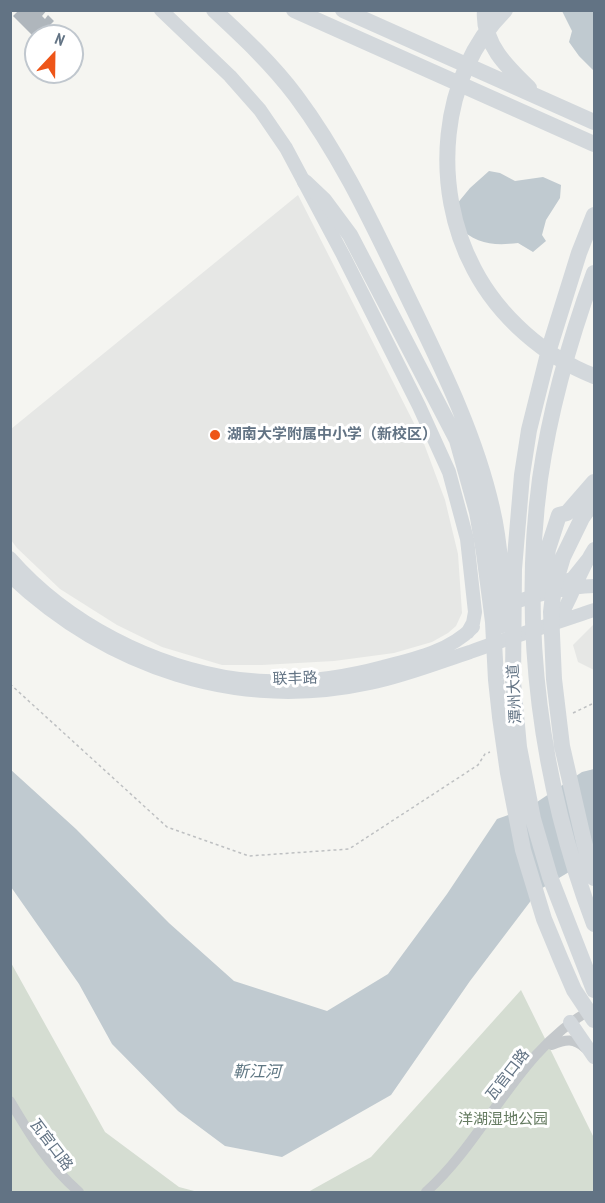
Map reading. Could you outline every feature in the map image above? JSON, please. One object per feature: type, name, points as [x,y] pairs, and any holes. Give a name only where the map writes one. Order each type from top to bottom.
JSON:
[{"type":"highway","points":[[214,10],[258,52],[294,93],[322,132],[349,176],[456,397],[473,442],[492,508],[502,583],[500,752]]},
{"type":"highway","points":[[294,10],[594,144]]},
{"type":"highway","points":[[343,10],[594,122]]},
{"type":"highway","points":[[485,10],[484,18],[492,44],[503,64],[536,95]]},
{"type":"highway","points":[[505,10],[479,43],[463,74],[449,124],[447,162],[459,234],[474,270],[503,310],[533,341],[578,370],[594,376]]},
{"type":"highway","points":[[305,182],[324,200],[350,235],[457,440],[477,512],[489,586],[500,752],[523,850],[541,909],[574,990],[594,1017]]},
{"type":"highway","name":"潭州大道","points":[[594,216],[563,303],[539,388],[522,475],[514,569],[514,705],[522,768],[539,843],[570,931],[594,990]]},
{"type":"highway","name":"潭州大道","points":[[594,273],[580,312],[558,392],[540,479],[534,546],[536,668],[541,717],[561,817],[573,863],[594,924]]},
{"type":"highway","points":[[567,513],[594,468]]},
{"type":"highway","points":[[594,482],[567,513],[559,515],[548,549],[542,596],[548,686],[594,878]]},
{"type":"highway","points":[[562,746],[551,612],[554,588],[563,557],[582,518],[594,501]]},
{"type":"main road","points":[[160,10],[230,76],[260,110],[286,148],[432,433],[449,472],[467,539],[475,612],[468,632]]},
{"type":"main road","points":[[472,580],[481,594],[490,598],[498,598],[572,579],[591,554]]},
{"type":"main road","points":[[557,622],[568,605],[591,554]]},
{"type":"main road","name":"联丰路","points":[[10,558],[46,593],[72,613],[102,631],[164,660],[207,673],[241,679],[293,680],[366,672],[447,647],[497,608],[549,592],[594,586]]},
{"type":"main road","name":"联丰路","points":[[10,576],[62,618],[137,661],[176,675],[230,689],[279,692],[331,690],[370,683],[594,610]]},
{"type":"main road","points":[[572,1024],[594,1057]]},
{"type":"street","points":[[426,1192],[454,1164],[534,1054],[594,1007]]},
{"type":"street","name":"瓦官口路","points":[[433,1192],[465,1158],[535,1061],[572,1024],[594,1017]]},
{"type":"street","points":[[552,1045],[573,1040],[594,1057]]},
{"type":"street","points":[[10,1101],[40,1152],[56,1171],[79,1192]]},
{"type":"street","name":"瓦官口路","points":[[10,1113],[41,1162],[70,1192]]},
{"type":"path","points":[[10,684],[167,827],[249,856],[349,849],[478,765],[485,754],[500,752]]},
{"type":"path","points":[[565,717],[594,703]]},
{"type":"shaded area","name":"湖南大学附属中小学（新校区）","points":[[298,195],[423,441],[445,500],[458,554],[462,613],[456,626],[448,633],[432,642],[394,653],[334,661],[222,665],[162,647],[117,625],[60,589],[17,548],[11,540],[11,429]]},
{"type":"shaded area","points":[[594,624],[594,670],[578,662],[573,645]]},
{"type":"green space","points":[[10,961],[105,1132],[179,1187],[198,1192],[11,1192]]},
{"type":"green space","name":"洋湖湿地公园","points":[[521,990],[594,1138],[594,1192],[308,1192],[371,1157]]},
{"type":"water","points":[[562,11],[594,11],[594,71],[569,42],[572,31]]},
{"type":"water","points":[[489,171],[500,173],[515,181],[543,177],[561,185],[560,198],[546,220],[542,235],[546,241],[533,252],[518,243],[493,244],[478,240],[457,226],[456,205]]},
{"type":"water","name":"靳江河","points":[[10,769],[76,829],[169,923],[234,981],[327,1011],[388,974],[447,894],[497,819],[528,808],[582,772],[594,769],[594,857],[539,890],[470,981],[391,1095],[282,1157],[225,1146],[178,1111],[112,1044],[79,984],[11,887]]},
{"type":"building","points":[[19,10],[47,10],[42,16],[45,19],[48,15],[54,21],[51,24],[24,24],[24,27],[13,16]]},
{"type":"place","name":"湖南大学附属中小学（新校区）","points":[[215,435]]}]
